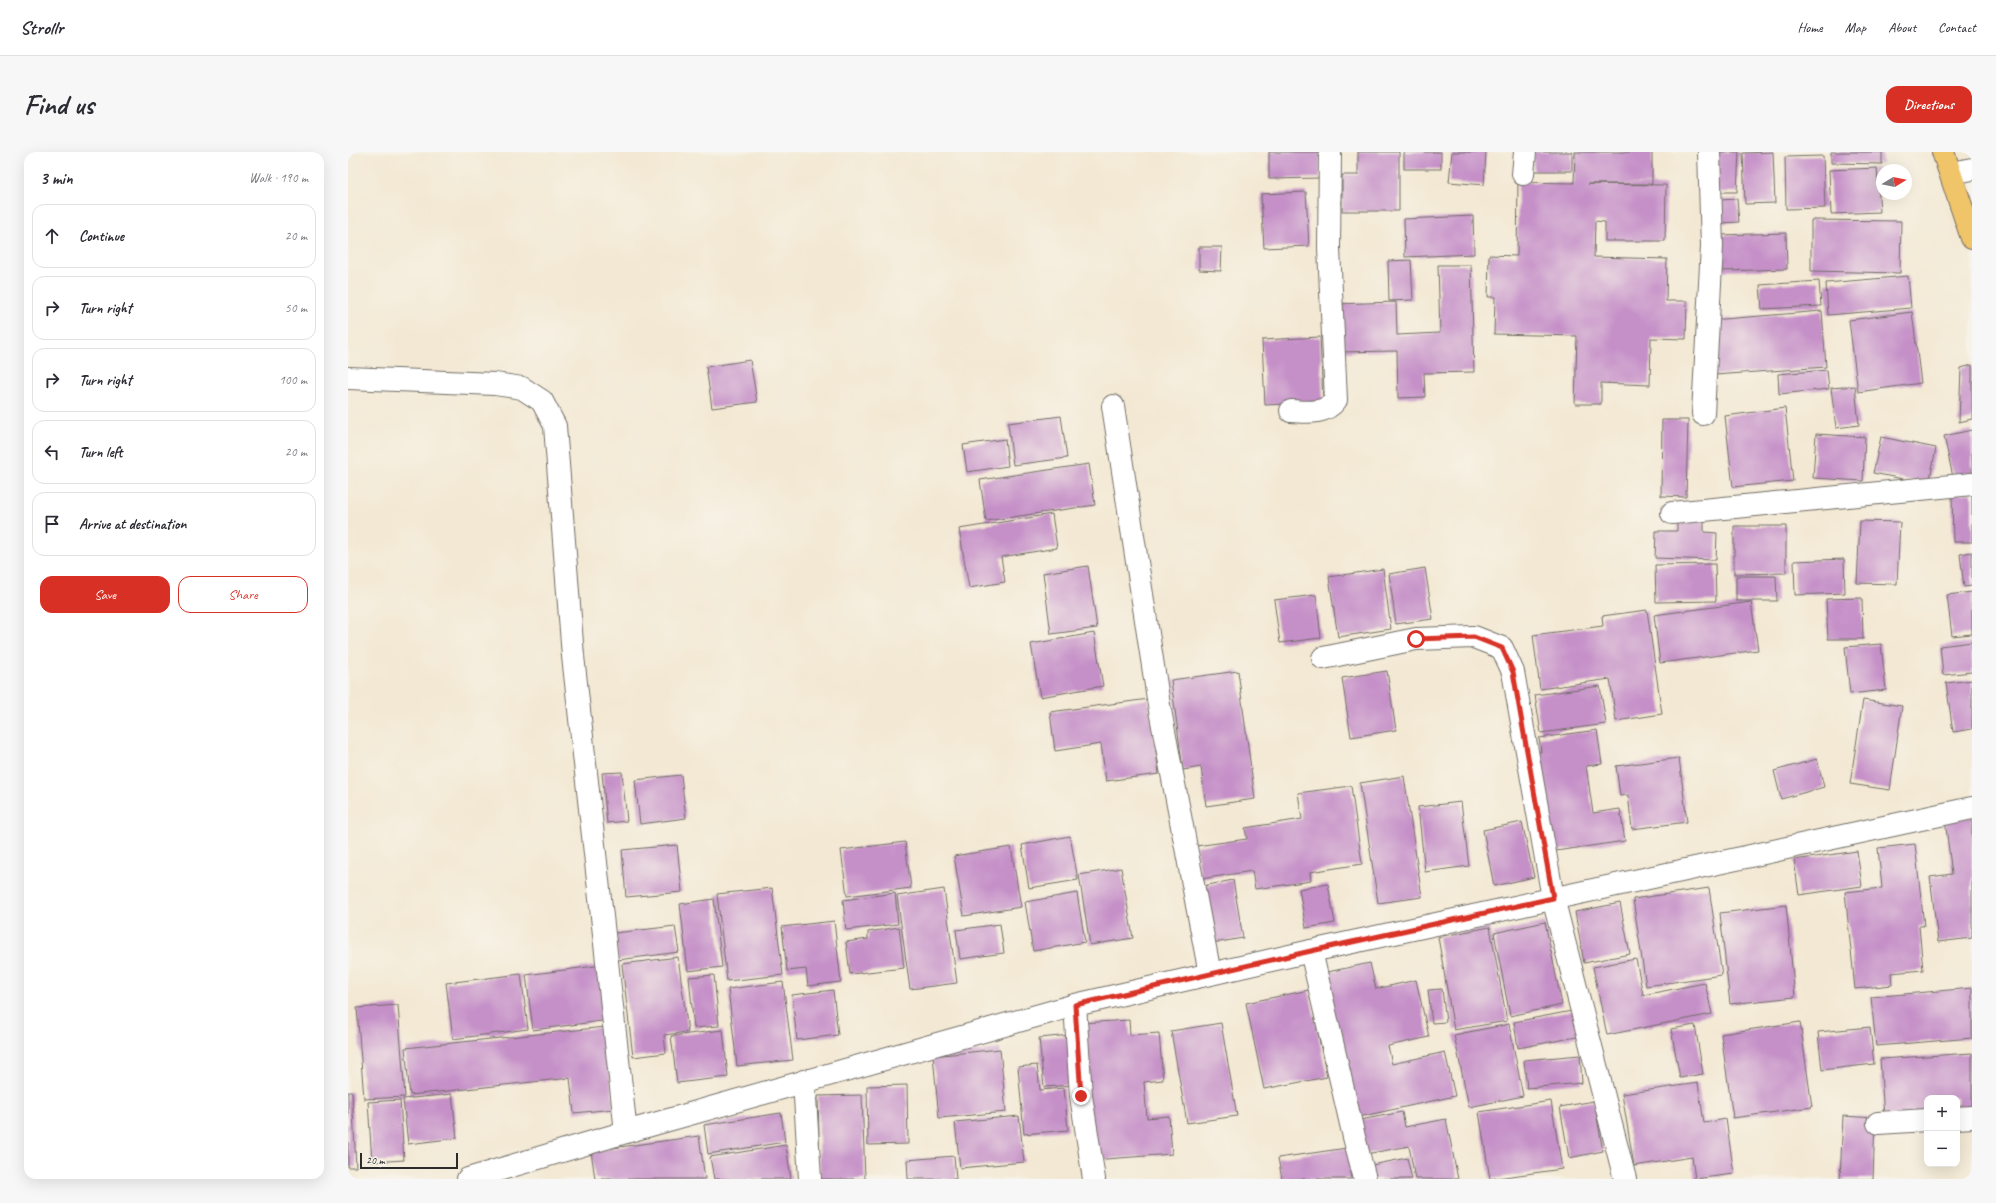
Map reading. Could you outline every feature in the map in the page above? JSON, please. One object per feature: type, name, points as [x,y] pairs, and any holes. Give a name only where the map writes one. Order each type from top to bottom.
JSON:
[{"type":"main road","points":[[1943,152],[1970,225]]},
{"type":"street","points":[[1291,411],[1314,412],[1332,406],[1336,400],[1329,248],[1330,152]]},
{"type":"street","points":[[1523,174],[1525,152]]},
{"type":"street","points":[[1703,414],[1712,246],[1709,152]]},
{"type":"street","points":[[1951,174],[1972,169]]},
{"type":"street","points":[[348,378],[495,384],[522,388],[542,401],[555,426],[573,656],[626,1132]]},
{"type":"street","points":[[1113,406],[1159,705],[1210,974]]},
{"type":"street","points":[[1672,513],[1972,484]]},
{"type":"street","points":[[1323,658],[1416,639],[1474,637],[1502,648],[1513,672],[1553,898],[1625,1179]]},
{"type":"street","points":[[468,1179],[626,1132],[1075,1005],[1311,951],[1972,808]]},
{"type":"street","points":[[1311,951],[1365,1179]]},
{"type":"street","points":[[1075,1005],[1081,1096],[1094,1179]]},
{"type":"street","points":[[804,1081],[810,1179]]},
{"type":"street","points":[[1960,1118],[1972,1117]]},
{"type":"street","points":[[1878,1123],[1924,1120]]},
{"type":"building","points":[[1269,152],[1320,152],[1320,178],[1269,179]]},
{"type":"building","points":[[1358,152],[1399,152],[1399,211],[1342,211],[1342,175],[1358,175]]},
{"type":"building","points":[[1404,152],[1441,152],[1441,169],[1404,169]]},
{"type":"building","points":[[1452,152],[1486,152],[1484,185],[1449,182]]},
{"type":"building","points":[[1533,152],[1572,152],[1572,171],[1534,171]]},
{"type":"building","points":[[1575,152],[1652,152],[1652,184],[1588,184],[1666,185],[1665,241],[1605,241],[1605,222],[1595,221],[1594,257],[1667,259],[1666,301],[1687,301],[1686,339],[1651,338],[1650,385],[1601,383],[1601,404],[1575,404],[1577,336],[1494,334],[1495,297],[1488,297],[1489,255],[1517,256],[1518,182],[1574,183]]},
{"type":"building","points":[[1713,152],[1739,152],[1737,192],[1712,192]]},
{"type":"building","points":[[1773,152],[1775,203],[1745,204],[1743,153]]},
{"type":"building","points":[[1831,152],[1882,152],[1882,164],[1831,163]]},
{"type":"building","points":[[1823,156],[1825,208],[1786,209],[1785,157]]},
{"type":"building","points":[[1876,168],[1876,200],[1879,200],[1880,212],[1831,214],[1829,170]]},
{"type":"building","points":[[1306,192],[1309,246],[1264,248],[1261,194]]},
{"type":"building","points":[[1737,199],[1739,222],[1721,223],[1720,200]]},
{"type":"building","points":[[1473,216],[1474,254],[1405,257],[1404,219]]},
{"type":"building","points":[[1811,220],[1901,221],[1900,273],[1811,271]]},
{"type":"building","points":[[1786,233],[1787,269],[1722,271],[1721,235]]},
{"type":"building","points":[[1199,247],[1222,247],[1221,271],[1199,270]]},
{"type":"building","points":[[1411,260],[1413,300],[1389,301],[1388,261]]},
{"type":"building","points":[[1438,265],[1471,265],[1474,372],[1424,373],[1425,397],[1398,398],[1397,351],[1336,352],[1335,304],[1396,302],[1397,335],[1440,333]]},
{"type":"building","points":[[1908,276],[1911,308],[1828,315],[1826,283]]},
{"type":"building","points":[[1819,281],[1821,306],[1762,309],[1760,285]]},
{"type":"building","points":[[1822,311],[1826,367],[1715,375],[1711,320]]},
{"type":"building","points":[[1912,312],[1921,383],[1858,392],[1849,320]]},
{"type":"building","points":[[1320,337],[1323,402],[1265,405],[1262,340]]},
{"type":"building","points":[[750,360],[757,402],[712,408],[706,367]]},
{"type":"building","points":[[1972,365],[1972,419],[1959,422],[1961,368]]},
{"type":"building","points":[[1827,370],[1829,389],[1779,394],[1778,374]]},
{"type":"building","points":[[1855,386],[1859,425],[1836,428],[1831,388]]},
{"type":"building","points":[[1785,408],[1793,481],[1733,487],[1725,416]]},
{"type":"building","points":[[1061,416],[1067,458],[1013,465],[1008,423]]},
{"type":"building","points":[[1662,420],[1688,420],[1686,497],[1661,496]]},
{"type":"building","points":[[1972,430],[1972,473],[1953,477],[1944,436]]},
{"type":"building","points":[[1816,434],[1865,437],[1863,481],[1813,478]]},
{"type":"building","points":[[1881,437],[1936,448],[1929,484],[1873,473]]},
{"type":"building","points":[[1005,439],[1008,466],[967,472],[963,445]]},
{"type":"building","points":[[1089,464],[1095,505],[986,521],[980,480]]},
{"type":"building","points":[[1972,493],[1972,542],[1953,542],[1952,494]]},
{"type":"building","points":[[1052,514],[1057,548],[1001,557],[1005,582],[969,588],[959,529]]},
{"type":"building","points":[[1677,519],[1704,520],[1704,532],[1717,533],[1716,560],[1655,558],[1656,531],[1677,531]]},
{"type":"building","points":[[1860,521],[1900,522],[1897,584],[1857,583]]},
{"type":"building","points":[[1734,526],[1786,526],[1786,573],[1734,574]]},
{"type":"building","points":[[1972,552],[1972,586],[1964,587],[1960,554]]},
{"type":"building","points":[[1844,559],[1845,593],[1795,595],[1794,561]]},
{"type":"building","points":[[1715,564],[1716,601],[1656,602],[1655,565]]},
{"type":"building","points":[[1088,566],[1097,628],[1051,634],[1043,573]]},
{"type":"building","points":[[1425,568],[1433,619],[1396,624],[1389,574]]},
{"type":"building","points":[[1383,569],[1391,629],[1338,637],[1329,577]]},
{"type":"building","points":[[1736,576],[1776,576],[1777,601],[1736,601]]},
{"type":"building","points":[[1972,592],[1972,634],[1952,636],[1947,595]]},
{"type":"building","points":[[1316,595],[1321,638],[1280,643],[1274,600]]},
{"type":"building","points":[[1862,598],[1863,639],[1828,639],[1826,599]]},
{"type":"building","points":[[1751,602],[1758,650],[1660,663],[1654,615]]},
{"type":"building","points":[[1647,610],[1662,714],[1616,721],[1610,679],[1540,689],[1533,635],[1603,626],[1602,616]]},
{"type":"building","points":[[1094,633],[1103,686],[1040,697],[1031,644]]},
{"type":"building","points":[[1972,642],[1972,672],[1943,675],[1940,646]]},
{"type":"building","points":[[1881,644],[1886,690],[1850,694],[1845,647]]},
{"type":"building","points":[[1238,671],[1255,799],[1206,806],[1201,767],[1183,770],[1171,680]]},
{"type":"building","points":[[1387,671],[1396,730],[1351,737],[1342,678]]},
{"type":"building","points":[[1972,680],[1972,729],[1953,732],[1946,683]]},
{"type":"building","points":[[1600,686],[1606,724],[1541,733],[1535,695]]},
{"type":"building","points":[[1149,699],[1159,774],[1106,781],[1101,744],[1055,751],[1050,712]]},
{"type":"building","points":[[1863,700],[1902,706],[1890,790],[1850,784]]},
{"type":"building","points":[[1597,730],[1602,764],[1586,766],[1593,813],[1620,809],[1625,841],[1549,852],[1535,752],[1541,752],[1539,738]]},
{"type":"building","points":[[1679,758],[1687,822],[1632,829],[1628,795],[1620,796],[1616,766]]},
{"type":"building","points":[[1817,759],[1824,787],[1781,799],[1774,771]]},
{"type":"building","points":[[622,772],[627,821],[607,823],[602,773]]},
{"type":"building","points":[[681,775],[686,818],[640,824],[635,780]]},
{"type":"building","points":[[1404,776],[1422,897],[1378,903],[1360,783]]},
{"type":"building","points":[[1351,786],[1362,864],[1310,872],[1311,881],[1255,889],[1252,871],[1201,879],[1196,846],[1247,839],[1245,828],[1302,819],[1298,793]]},
{"type":"building","points":[[1461,802],[1469,866],[1425,872],[1418,807]]},
{"type":"building","points":[[1972,817],[1972,938],[1938,942],[1930,877],[1952,874],[1945,820]]},
{"type":"building","points":[[1522,822],[1534,877],[1494,886],[1483,830]]},
{"type":"building","points":[[1070,836],[1078,880],[1029,888],[1022,845]]},
{"type":"building","points":[[905,842],[911,888],[847,896],[841,850]]},
{"type":"building","points":[[1915,844],[1924,926],[1919,926],[1923,970],[1891,973],[1892,985],[1855,989],[1845,892],[1882,888],[1878,848]]},
{"type":"building","points":[[677,845],[682,892],[626,897],[622,850]]},
{"type":"building","points":[[1011,847],[1021,907],[964,916],[954,856]]},
{"type":"building","points":[[1857,851],[1862,886],[1799,895],[1794,860]]},
{"type":"building","points":[[1121,868],[1133,938],[1090,945],[1079,875]]},
{"type":"building","points":[[1233,880],[1243,938],[1208,944],[1198,887]]},
{"type":"building","points":[[1328,884],[1335,923],[1306,928],[1299,889]]},
{"type":"building","points":[[772,888],[783,975],[727,981],[717,894]]},
{"type":"building","points":[[1709,888],[1722,975],[1646,986],[1633,899]]},
{"type":"building","points":[[944,889],[957,983],[910,989],[897,896]]},
{"type":"building","points":[[895,893],[898,924],[846,930],[843,900]]},
{"type":"building","points":[[1077,893],[1085,942],[1033,951],[1025,902]]},
{"type":"building","points":[[714,899],[722,967],[688,971],[680,904]]},
{"type":"building","points":[[1620,903],[1630,954],[1584,963],[1575,912]]},
{"type":"building","points":[[1786,905],[1795,997],[1730,1004],[1720,913]]},
{"type":"building","points":[[834,921],[841,982],[808,986],[806,969],[787,971],[782,927]]},
{"type":"building","points":[[1545,922],[1562,1005],[1510,1016],[1494,933]]},
{"type":"building","points":[[1000,924],[1004,953],[960,959],[956,930]]},
{"type":"building","points":[[675,926],[679,952],[618,960],[615,933]]},
{"type":"building","points":[[899,927],[904,968],[850,974],[846,942],[868,939],[868,932]]},
{"type":"building","points":[[1490,927],[1507,1021],[1454,1030],[1438,937]]},
{"type":"building","points":[[678,957],[688,1032],[664,1035],[666,1053],[633,1057],[622,964]]},
{"type":"building","points":[[1636,959],[1643,995],[1705,983],[1712,1014],[1607,1035],[1593,967]]},
{"type":"building","points":[[1370,963],[1376,989],[1416,980],[1429,1037],[1388,1046],[1392,1064],[1445,1052],[1455,1096],[1354,1118],[1323,973]]},
{"type":"building","points":[[603,965],[609,1020],[533,1030],[526,975]]},
{"type":"building","points":[[521,974],[528,1029],[453,1039],[446,983]]},
{"type":"building","points":[[714,975],[719,1026],[694,1028],[689,977]]},
{"type":"building","points":[[783,982],[793,1060],[737,1066],[728,989]]},
{"type":"building","points":[[1972,988],[1972,1038],[1876,1046],[1871,997]]},
{"type":"building","points":[[1442,989],[1446,1022],[1432,1023],[1428,990]]},
{"type":"building","points":[[833,990],[838,1035],[797,1040],[792,995]]},
{"type":"building","points":[[1309,990],[1327,1077],[1264,1089],[1246,1003]]},
{"type":"building","points":[[398,1005],[405,1097],[364,1099],[357,1008]]},
{"type":"building","points":[[1577,1010],[1582,1036],[1518,1048],[1514,1022]]},
{"type":"building","points":[[1129,1020],[1130,1035],[1159,1033],[1163,1080],[1144,1082],[1147,1118],[1169,1116],[1172,1154],[1093,1160],[1081,1023]]},
{"type":"building","points":[[1800,1022],[1812,1107],[1733,1118],[1721,1034]]},
{"type":"building","points":[[1221,1023],[1237,1116],[1187,1123],[1171,1031]]},
{"type":"building","points":[[1509,1024],[1523,1096],[1469,1107],[1454,1035]]},
{"type":"building","points":[[1695,1025],[1703,1074],[1680,1078],[1671,1029]]},
{"type":"building","points":[[605,1027],[614,1109],[574,1113],[570,1078],[410,1095],[405,1048]]},
{"type":"building","points":[[1870,1027],[1874,1064],[1822,1070],[1818,1032]]},
{"type":"building","points":[[723,1030],[728,1077],[677,1083],[671,1036]]},
{"type":"building","points":[[1071,1035],[1076,1085],[1044,1087],[1039,1038]]},
{"type":"building","points":[[1000,1049],[1006,1112],[939,1118],[933,1056]]},
{"type":"building","points":[[1972,1053],[1972,1111],[1960,1112],[1960,1095],[1924,1095],[1924,1114],[1884,1117],[1880,1059]]},
{"type":"building","points":[[1580,1055],[1582,1083],[1527,1088],[1524,1060]]},
{"type":"building","points":[[1037,1065],[1040,1090],[1064,1088],[1068,1130],[1024,1134],[1018,1067]]},
{"type":"building","points":[[1698,1083],[1704,1123],[1726,1119],[1734,1174],[1695,1179],[1692,1157],[1634,1166],[1622,1094]]},
{"type":"building","points":[[907,1085],[908,1144],[868,1145],[867,1086]]},
{"type":"building","points":[[348,1092],[352,1092],[356,1167],[348,1167]]},
{"type":"building","points":[[452,1094],[457,1138],[408,1144],[403,1099]]},
{"type":"building","points":[[862,1095],[865,1179],[820,1179],[818,1096]]},
{"type":"building","points":[[400,1100],[404,1160],[372,1162],[368,1102]]},
{"type":"building","points":[[1551,1101],[1562,1169],[1490,1179],[1479,1112]]},
{"type":"building","points":[[1594,1101],[1603,1151],[1569,1158],[1560,1107]]},
{"type":"building","points":[[1402,1112],[1405,1127],[1446,1119],[1458,1179],[1415,1179],[1409,1146],[1361,1155],[1355,1121]]},
{"type":"building","points":[[781,1113],[785,1142],[708,1154],[704,1125]]},
{"type":"building","points":[[1019,1116],[1024,1162],[960,1168],[955,1122]]},
{"type":"building","points":[[1843,1116],[1875,1118],[1873,1179],[1840,1179]]},
{"type":"building","points":[[699,1136],[705,1179],[595,1179],[591,1151]]},
{"type":"building","points":[[786,1145],[791,1179],[714,1179],[710,1157]]},
{"type":"building","points":[[1347,1148],[1352,1179],[1282,1179],[1278,1158]]},
{"type":"building","points":[[954,1156],[956,1179],[908,1179],[907,1160]]},
{"type":"building","points":[[1407,1158],[1412,1179],[1370,1179],[1367,1166]]},
{"type":"route","points":[[1081,1096],[1075,1005],[1553,898],[1513,672],[1502,648],[1474,637],[1416,639]]}]
